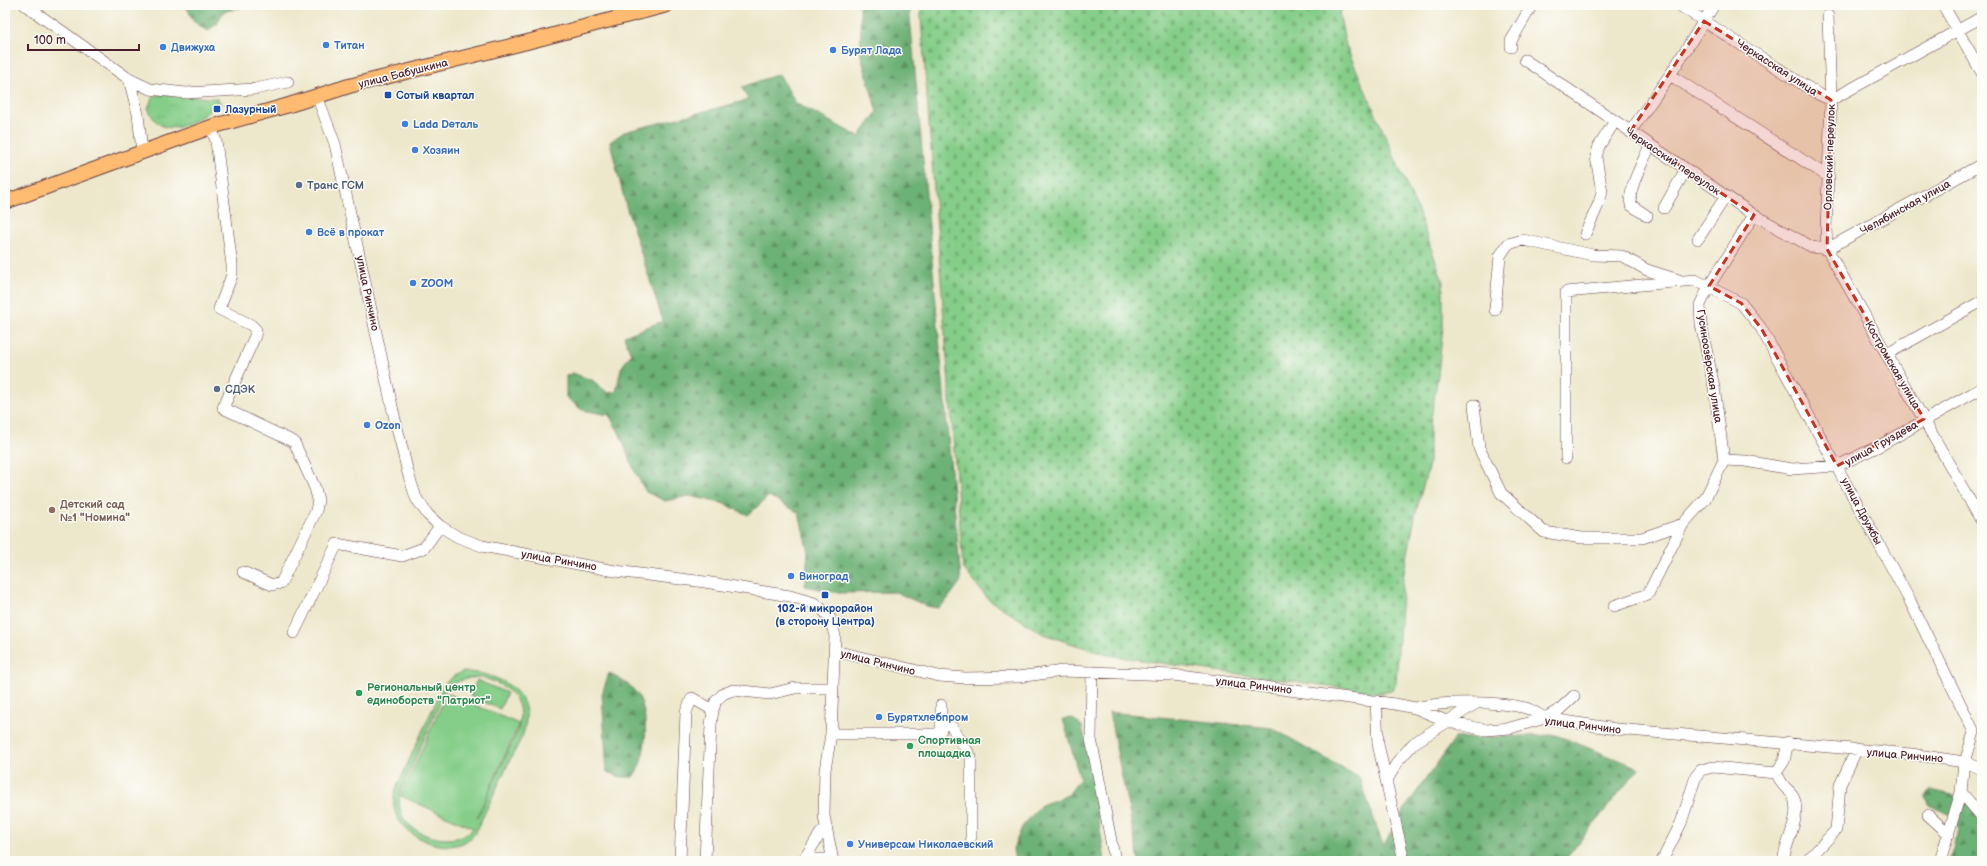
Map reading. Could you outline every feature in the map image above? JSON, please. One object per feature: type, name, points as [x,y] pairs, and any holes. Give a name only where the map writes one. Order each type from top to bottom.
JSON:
[{"type":"main road","name":"улица Бабушкина","points":[[5,202],[211,127],[349,86],[531,42],[667,5]]},
{"type":"street","points":[[25,5],[128,79],[150,89],[186,93],[255,89],[288,82]]},
{"type":"street","points":[[1510,47],[1511,41],[1532,5]]},
{"type":"street","name":"Черкасская улица","points":[[1679,5],[1818,94],[1831,100],[1982,17]]},
{"type":"street","points":[[1630,132],[1670,75],[1714,5]]},
{"type":"street","points":[[1943,5],[1982,72]]},
{"type":"street","name":"Орловский переулок","points":[[1827,249],[1826,229],[1831,100],[1828,16]]},
{"type":"street","name":"Черкасский переулок","points":[[1525,60],[1754,215],[1812,247],[1827,249]]},
{"type":"street","points":[[1670,75],[1829,177]]},
{"type":"street","points":[[128,79],[138,114],[142,151]]},
{"type":"street","name":"улица Ринчино","points":[[317,96],[335,144],[393,411],[408,473],[416,498],[428,515],[440,526],[458,537],[482,546],[534,556],[615,570],[705,582],[790,596],[807,601],[823,610],[830,618],[834,627],[835,651],[939,676],[966,678],[1011,677],[1062,671],[1173,675],[1376,701],[1415,708],[1448,722],[1486,730],[1510,728],[1545,718],[1616,730],[1788,742],[1856,750],[1911,754],[1965,761],[1982,768]]},
{"type":"street","points":[[1585,234],[1600,203],[1602,192],[1596,157],[1600,146],[1615,121]]},
{"type":"street","points":[[211,127],[216,141],[232,264],[232,275],[219,310],[251,325],[256,330],[255,336],[223,408],[294,442],[315,488],[318,500],[316,511],[281,583],[278,585],[272,585],[243,572]]},
{"type":"street","points":[[1647,216],[1631,205],[1630,200],[1631,190],[1650,145]]},
{"type":"street","name":"Челябинская улица","points":[[1827,249],[1982,164]]},
{"type":"street","points":[[1664,208],[1686,169]]},
{"type":"street","points":[[1698,239],[1726,196]]},
{"type":"street","name":"Гусиноозёрская улица","points":[[1724,460],[1714,387],[1702,324],[1700,305],[1710,286],[1754,215]]},
{"type":"street","points":[[1495,310],[1500,256],[1508,244],[1523,240],[1593,255],[1622,256],[1647,270],[1683,281]]},
{"type":"street","name":"Костромская улица","points":[[1827,249],[1982,522]]},
{"type":"street","name":"улица Дружбы","points":[[1683,281],[1695,280],[1710,286],[1741,303],[1761,328],[1910,601],[1974,732],[1965,761],[1961,792],[1940,861]]},
{"type":"street","points":[[1566,458],[1566,292],[1683,281]]},
{"type":"street","points":[[1887,354],[1982,301]]},
{"type":"street","name":"улица Груздева","points":[[1724,460],[1745,461],[1792,469],[1837,466],[1881,445],[1924,419],[1982,388]]},
{"type":"street","points":[[1474,405],[1479,448],[1501,493],[1544,532],[1582,538],[1642,538],[1683,524]]},
{"type":"street","points":[[1614,606],[1648,594],[1683,524],[1705,499],[1724,460]]},
{"type":"street","points":[[294,633],[337,544],[402,556],[424,548],[440,526]]},
{"type":"street","points":[[803,860],[833,860],[826,828],[825,770],[831,734],[832,688],[835,651]]},
{"type":"street","points":[[1092,672],[1091,738],[1114,861]]},
{"type":"street","points":[[705,861],[713,710],[716,701],[723,694],[733,690],[770,694],[795,688],[832,688]]},
{"type":"street","points":[[1415,708],[1439,704],[1475,704],[1527,708],[1545,718],[1558,710],[1574,696]]},
{"type":"street","points":[[680,861],[686,712],[692,698],[713,710]]},
{"type":"street","points":[[1376,701],[1378,744],[1404,861]]},
{"type":"street","points":[[831,734],[938,734],[941,730],[941,704]]},
{"type":"street","points":[[1387,780],[1398,761],[1414,743],[1475,704]]},
{"type":"street","points":[[941,718],[952,727],[971,758],[971,837]]},
{"type":"street","points":[[1776,773],[1784,761],[1788,742]]},
{"type":"street","points":[[1808,861],[1836,830],[1840,785],[1856,750]]},
{"type":"street","points":[[1662,861],[1681,822],[1696,776],[1701,770],[1713,767],[1776,773]]},
{"type":"street","points":[[1776,773],[1784,786],[1794,796],[1796,808],[1796,816],[1786,846],[1783,861]]},
{"type":"street","points":[[1961,792],[1982,817]]},
{"type":"street","points":[[1928,815],[1949,834]]},
{"type":"street","points":[[803,860],[820,834],[826,828]]},
{"type":"highlighted area","points":[[1704,21],[1831,100],[1827,249],[1924,419],[1837,466],[1761,328],[1741,303],[1709,286],[1754,215],[1630,132]]},
{"type":"green space","points":[[186,5],[249,5],[223,12],[217,24],[207,31],[193,21]]},
{"type":"green space","points":[[860,5],[909,5],[961,581],[947,600],[938,608],[926,606],[896,592],[839,593],[805,586],[808,552],[799,513],[769,496],[748,515],[722,503],[689,496],[665,501],[646,492],[634,470],[619,432],[609,415],[582,410],[566,397],[566,376],[572,373],[592,380],[608,393],[616,392],[621,368],[631,354],[624,336],[663,321],[626,206],[610,142],[624,132],[748,100],[742,87],[779,74],[796,103],[859,137],[877,112],[861,56]]},
{"type":"green space","points":[[920,5],[1342,5],[1345,8],[1339,12],[1346,46],[1418,211],[1443,282],[1443,326],[1438,375],[1429,431],[1429,464],[1416,512],[1403,578],[1396,683],[1391,691],[1382,693],[1107,655],[1043,634],[988,599],[963,568]]},
{"type":"green space","points":[[159,94],[212,98],[217,99],[221,103],[184,126],[175,128],[167,127],[160,125],[153,118],[148,108],[152,98]]},
{"type":"green space","points":[[462,672],[486,675],[498,679],[517,693],[523,702],[526,714],[523,735],[475,834],[465,842],[445,846],[435,844],[414,835],[399,821],[395,812],[394,802],[395,791],[444,684]],"holes":[[[481,677],[500,685],[513,695],[520,710],[520,719],[518,730],[477,818],[519,724],[447,693],[401,796],[473,828],[464,835],[457,838],[448,839],[421,833],[413,828],[402,815],[400,810],[400,793],[446,689],[454,683],[467,679]]]},
{"type":"green space","points":[[609,673],[627,684],[635,691],[643,707],[645,717],[644,750],[638,770],[633,777],[621,777],[607,772],[602,694]]},
{"type":"green space","points":[[477,680],[507,693],[500,709],[470,696]]},
{"type":"green space","points":[[1109,712],[1272,728],[1360,778],[1383,846],[1406,807],[1455,738],[1556,735],[1639,768],[1564,861],[1139,861]]},
{"type":"green space","points":[[1072,718],[1082,726],[1088,750],[1105,861],[1015,861],[1013,849],[1022,827],[1041,805],[1068,795],[1080,779],[1063,719]]},
{"type":"green space","points":[[1931,790],[1982,802],[1982,861],[1948,861],[1954,850],[1958,828],[1952,816],[1929,805],[1926,797]]},
{"type":"place","name":"Титан","points":[[326,45]]},
{"type":"place","name":"Движуха","points":[[163,47]]},
{"type":"place","name":"Бурят Лада","points":[[833,50]]},
{"type":"place","name":"Сотый квартал","points":[[388,95]]},
{"type":"place","name":"Лазурный","points":[[217,109]]},
{"type":"place","name":"Lada Dеталь","points":[[405,124]]},
{"type":"place","name":"Хозяин","points":[[415,150]]},
{"type":"place","name":"Транс ГСМ","points":[[299,185]]},
{"type":"place","name":"Всё в прокат","points":[[309,232]]},
{"type":"place","name":"ZOOM","points":[[413,283]]},
{"type":"place","name":"СДЭК","points":[[217,389]]},
{"type":"place","name":"Ozon","points":[[367,425]]},
{"type":"place","name":"Детский сад №1 \"Номина\"","points":[[52,510]]},
{"type":"place","name":"Виноград","points":[[791,576]]},
{"type":"place","name":"102-й микрорайон (в сторону Центра)","points":[[825,595]]},
{"type":"place","name":"Региональный центр единоборств \"Патриот\"","points":[[359,693]]},
{"type":"place","name":"Бурятхлебпром","points":[[879,717]]},
{"type":"place","name":"Спортивная площадка","points":[[910,746]]},
{"type":"place","name":"Универсам Николаевский","points":[[850,844]]}]
